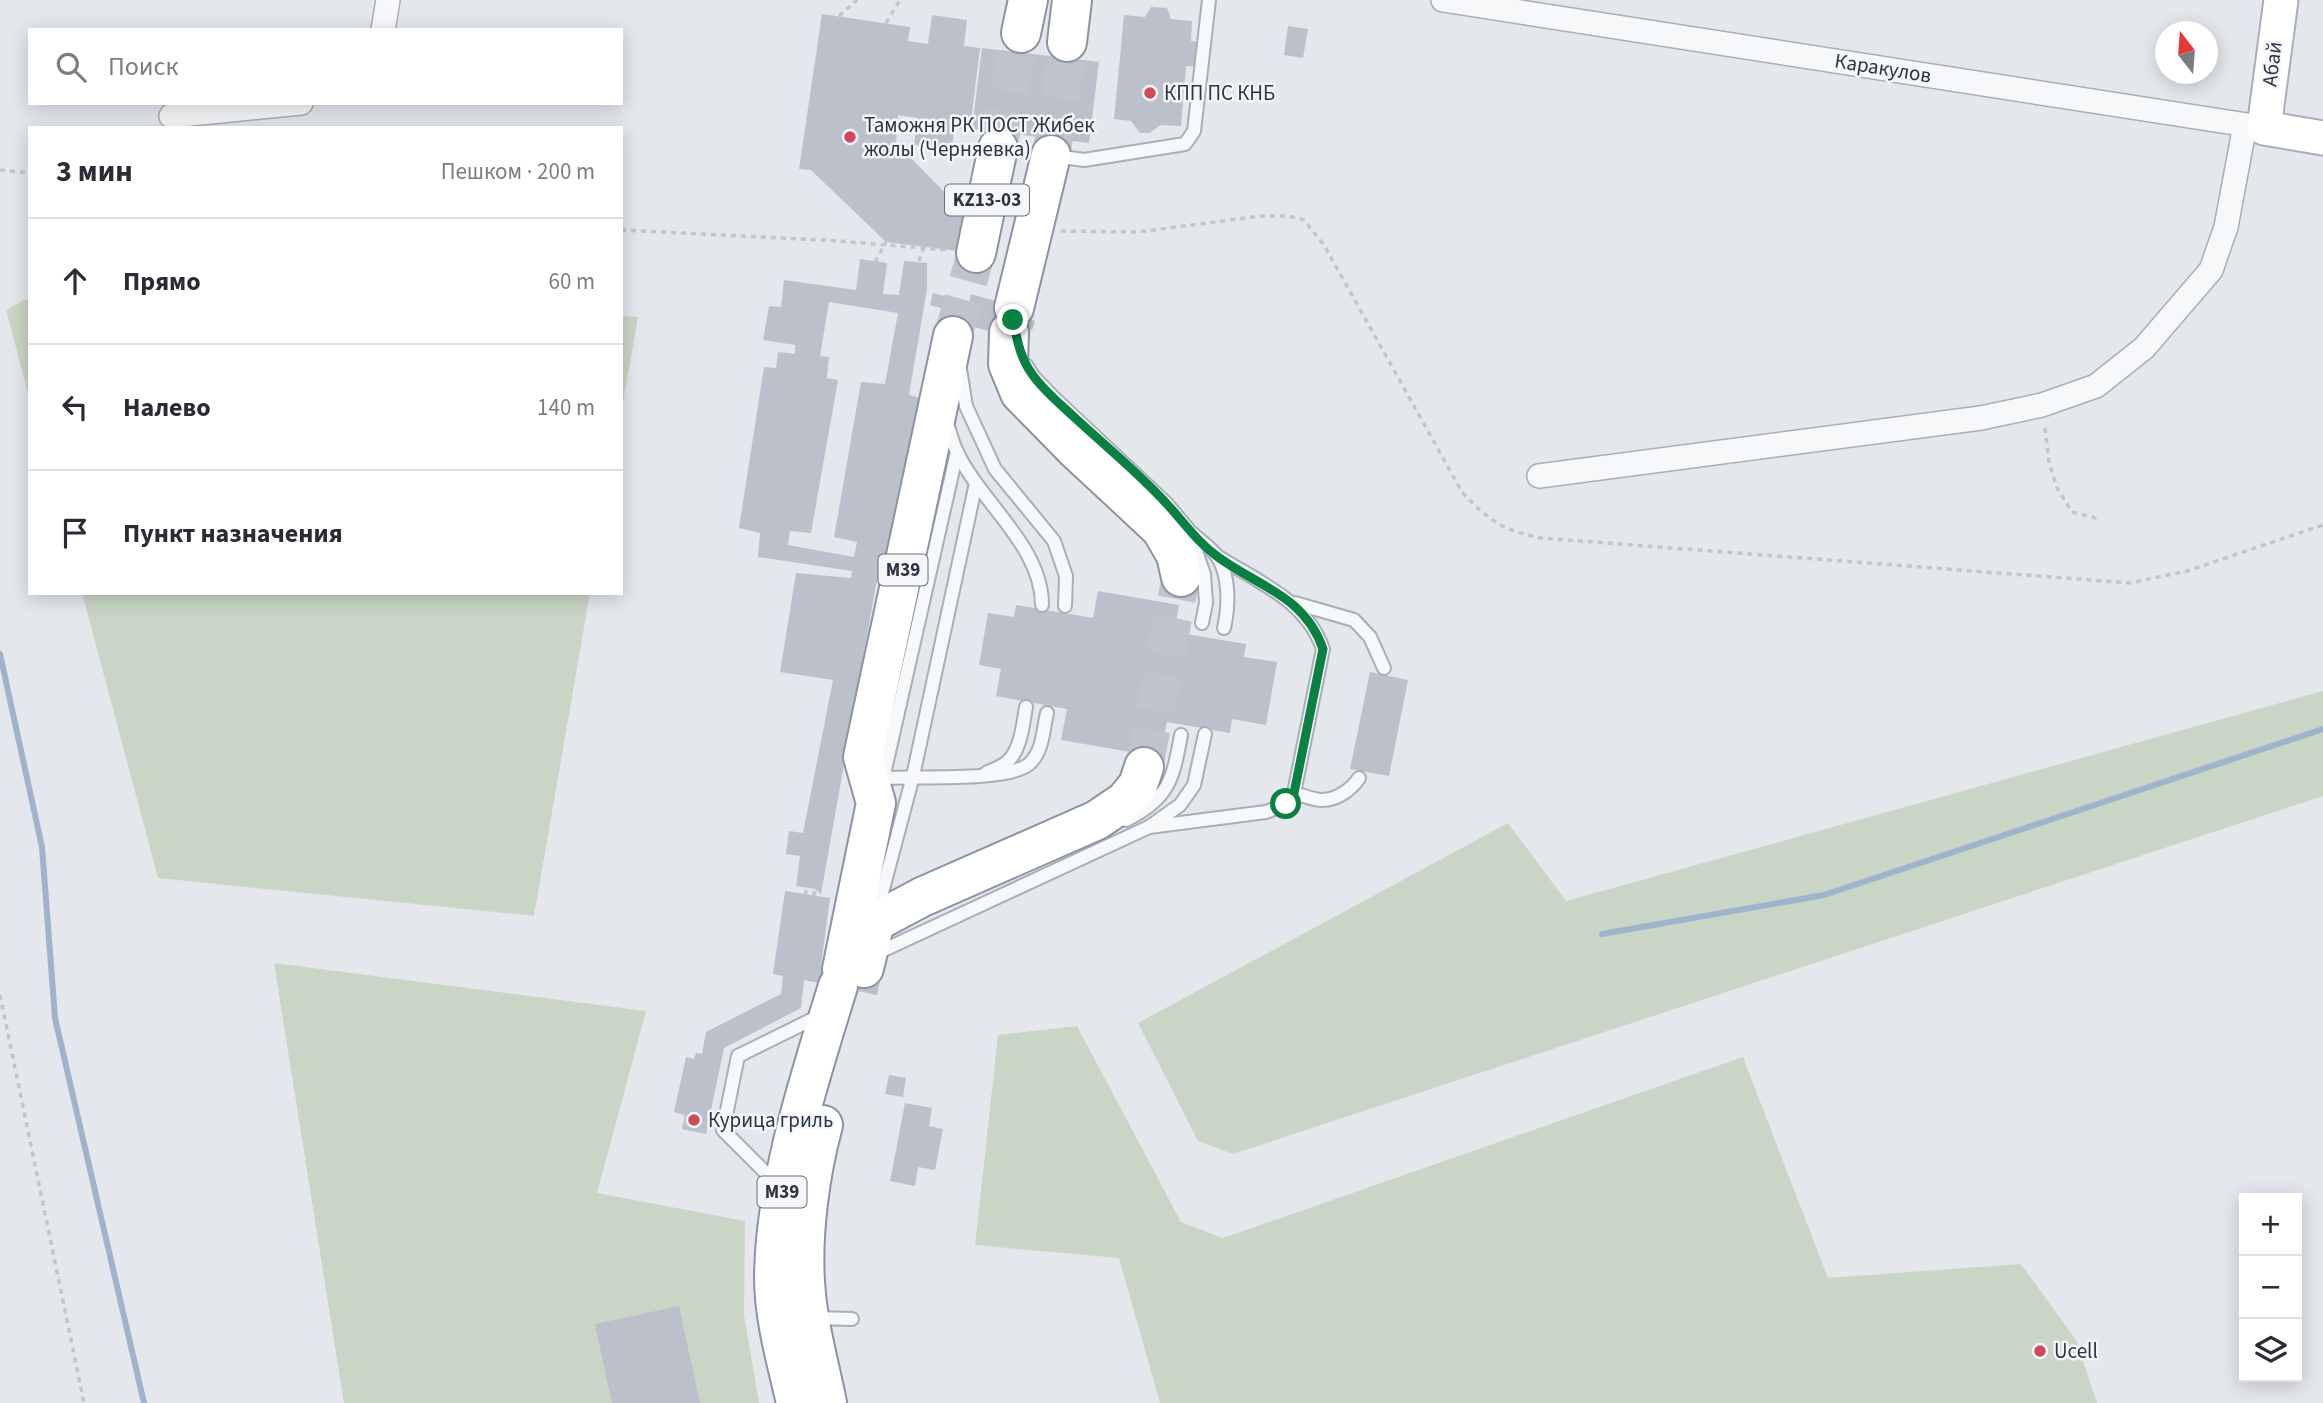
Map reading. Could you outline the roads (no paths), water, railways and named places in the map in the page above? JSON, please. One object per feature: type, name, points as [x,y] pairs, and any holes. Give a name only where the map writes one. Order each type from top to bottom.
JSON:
[{"type":"highway","points":[[1067,43],[1072,0]]},
{"type":"highway","name":"KZ13-03","points":[[976,253],[998,148]]},
{"type":"highway","name":"KZ13-03","points":[[1012,320],[1051,155]]},
{"type":"highway","points":[[1012,320],[1008,364],[1020,393],[1075,449],[1161,529],[1175,555],[1181,577]]},
{"type":"highway","name":"M39","points":[[827,1403],[809,1318],[805,1279],[807,1216],[817,1147],[850,982],[879,791],[863,757],[956,330]]},
{"type":"highway","points":[[875,922],[922,897],[1030,857],[1097,820],[1125,801],[1138,785],[1144,767]]},
{"type":"highway","name":"M39","points":[[796,1403],[777,1318],[774,1277],[782,1189],[850,982],[875,922]]},
{"type":"main road","name":"Абай","points":[[2254,126],[2281,0]]},
{"type":"main road","name":"Каракулов","points":[[2254,126],[2323,138]]},
{"type":"street","points":[[383,28],[388,0]]},
{"type":"street","name":"Каракулов","points":[[1443,0],[2254,126]]},
{"type":"street","points":[[171,116],[281,105]]},
{"type":"street","points":[[1539,475],[1981,418],[2042,405],[2096,386],[2144,348],[2211,270],[2254,126]]},
{"type":"lane","points":[[1051,155],[1084,160],[1185,144],[1194,131],[1209,0]]},
{"type":"lane","points":[[1012,320],[1020,355],[1032,376],[1166,503],[1188,529],[1217,556],[1290,602],[1305,615],[1317,630],[1323,649],[1294,793],[1286,804],[1266,813],[1149,827]]},
{"type":"lane","points":[[956,330],[958,362],[966,405],[995,469],[1055,541],[1066,576],[1065,606]]},
{"type":"lane","points":[[940,401],[957,452],[1031,559],[1042,587],[1042,605]]},
{"type":"lane","points":[[879,791],[957,452]]},
{"type":"lane","points":[[875,922],[913,776],[976,483]]},
{"type":"lane","points":[[1188,529],[1204,574],[1206,603],[1202,623]]},
{"type":"lane","points":[[1217,556],[1225,576],[1228,610],[1224,628]]},
{"type":"lane","points":[[1290,602],[1354,620],[1370,638],[1384,668]]},
{"type":"lane","points":[[981,776],[1007,762],[1015,751],[1026,707]]},
{"type":"lane","points":[[879,791],[913,776],[981,776],[1017,772],[1030,763],[1039,750],[1046,713]]},
{"type":"lane","points":[[782,1189],[723,1130],[738,1056],[963,912],[1149,827],[1180,805],[1194,785],[1205,734]]},
{"type":"lane","points":[[1088,839],[1144,811],[1165,790],[1174,772],[1181,736]]},
{"type":"lane","points":[[1294,793],[1322,800],[1338,796],[1352,788],[1359,778]]},
{"type":"lane","points":[[809,1318],[852,1319]]},
{"type":"waterway","points":[[0,654],[42,847],[55,1018],[144,1403]]},
{"type":"waterway","points":[[1602,934],[1824,895],[2323,729]]},
{"type":"tunnel","points":[[998,148],[1021,33]]},
{"type":"tunnel","points":[[1051,155],[1067,42]]},
{"type":"tunnel","points":[[953,336],[976,253]]},
{"type":"tunnel","points":[[1144,767],[1181,577]]},
{"type":"place","name":"КПП ПС КНБ","points":[[1150,93]]},
{"type":"place","name":"Таможня РК ПОСТ Жибек жолы (Черняевка)","points":[[850,137]]},
{"type":"place","name":"Курица гриль","points":[[694,1120]]},
{"type":"place","name":"Ucell","points":[[2040,1351]]}]
